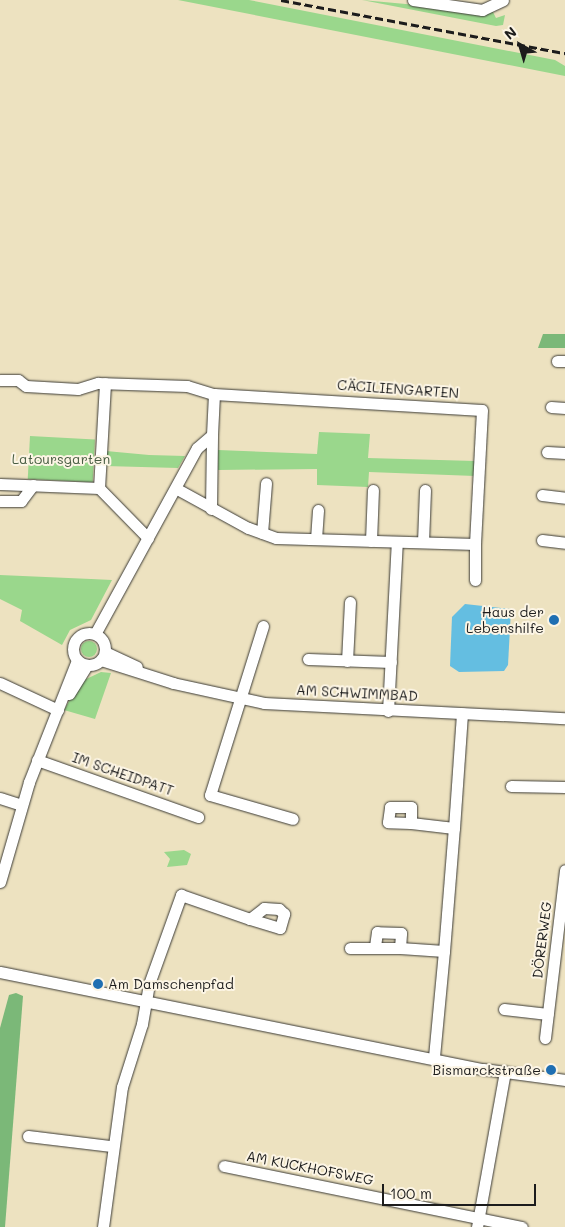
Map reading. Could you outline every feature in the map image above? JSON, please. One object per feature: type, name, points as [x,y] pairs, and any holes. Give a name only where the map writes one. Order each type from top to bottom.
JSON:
[{"type":"street","points":[[413,0],[482,10],[503,0]]},
{"type":"street","points":[[0,380],[18,380],[26,386],[78,389],[105,383],[187,386],[214,394],[211,509]]},
{"type":"street","points":[[100,488],[105,383]]},
{"type":"street","name":"CÄCILIENGARTEN","points":[[214,394],[482,410],[475,544]]},
{"type":"street","points":[[551,407],[565,408]]},
{"type":"street","points":[[0,882],[21,805],[58,710],[82,662],[103,656],[95,634],[177,490],[197,448],[212,435]]},
{"type":"street","points":[[548,452],[565,453]]},
{"type":"street","points":[[0,484],[100,488],[148,538]]},
{"type":"street","points":[[262,533],[266,484]]},
{"type":"street","points":[[0,501],[22,501],[33,485]]},
{"type":"street","points":[[177,490],[211,509],[262,533],[316,539],[475,544],[475,580]]},
{"type":"street","points":[[371,541],[372,490]]},
{"type":"street","points":[[423,542],[425,490]]},
{"type":"street","points":[[542,495],[565,498]]},
{"type":"street","points":[[316,539],[318,510]]},
{"type":"street","points":[[542,540],[565,543]]},
{"type":"street","points":[[388,711],[398,542]]},
{"type":"street","points":[[347,661],[350,602]]},
{"type":"street","points":[[263,626],[210,795],[293,819]]},
{"type":"street","points":[[82,662],[73,650],[76,640],[84,634],[95,634]]},
{"type":"street","name":"AM SCHWIMMBAD","points":[[103,656],[151,676],[241,700],[388,711],[565,718]]},
{"type":"street","points":[[308,660],[391,662]]},
{"type":"street","points":[[0,683],[58,710]]},
{"type":"street","points":[[434,1057],[462,713]]},
{"type":"street","name":"IM SCHEIDPATT","points":[[37,760],[198,817]]},
{"type":"street","points":[[511,786],[565,787]]},
{"type":"street","points":[[0,798],[21,805]]},
{"type":"street","points":[[410,823],[454,828]]},
{"type":"street","name":"DÖRERWEG","points":[[545,1038],[565,870]]},
{"type":"street","points":[[103,1227],[111,1146],[122,1086],[146,1001],[181,895],[250,919]]},
{"type":"street","points":[[350,948],[375,946],[444,951]]},
{"type":"street","points":[[0,972],[505,1072],[565,1080]]},
{"type":"street","points":[[504,1009],[548,1014]]},
{"type":"street","points":[[478,1222],[505,1072]]},
{"type":"street","points":[[28,1136],[111,1146]]},
{"type":"street","name":"AM KUCKHOFSWEG","points":[[224,1166],[478,1222],[522,1227]]},
{"type":"green space","points":[[178,0],[249,0],[555,60],[565,66],[565,76]]},
{"type":"green space","points":[[362,0],[493,12],[496,18],[505,15],[503,25],[496,26]]},
{"type":"green space","points":[[543,334],[565,334],[565,348],[538,348]]},
{"type":"green space","points":[[319,432],[370,434],[368,458],[475,461],[475,476],[369,472],[368,487],[317,485],[317,469],[218,470],[218,450],[317,454]]},
{"type":"green space","name":"Latoursgarten","points":[[30,436],[95,439],[93,482],[28,479]]},
{"type":"green space","points":[[106,451],[185,456],[178,468],[105,466]]},
{"type":"green space","points":[[0,575],[112,580],[91,620],[70,630],[62,645],[20,621],[22,610],[0,599]]},
{"type":"green space","points":[[89,641],[95,643],[97,649],[95,655],[89,657],[83,655],[81,649],[83,643]]},
{"type":"green space","points":[[101,672],[111,673],[95,719],[64,710],[80,682]]},
{"type":"green space","points":[[184,850],[191,854],[187,865],[167,867],[170,859],[164,852]]},
{"type":"green space","points":[[16,993],[23,996],[5,1227],[0,1227],[0,1028],[9,995]]},
{"type":"water","points":[[465,604],[511,609],[508,665],[504,671],[459,672],[450,666],[452,617]]},
{"type":"railway","points":[[281,0],[565,53]]},
{"type":"place","name":"Haus der Lebenshilfe","points":[[554,620]]},
{"type":"place","name":"Am Damschenpfad","points":[[98,984]]},
{"type":"place","name":"Bismarckstraße","points":[[551,1070]]}]
